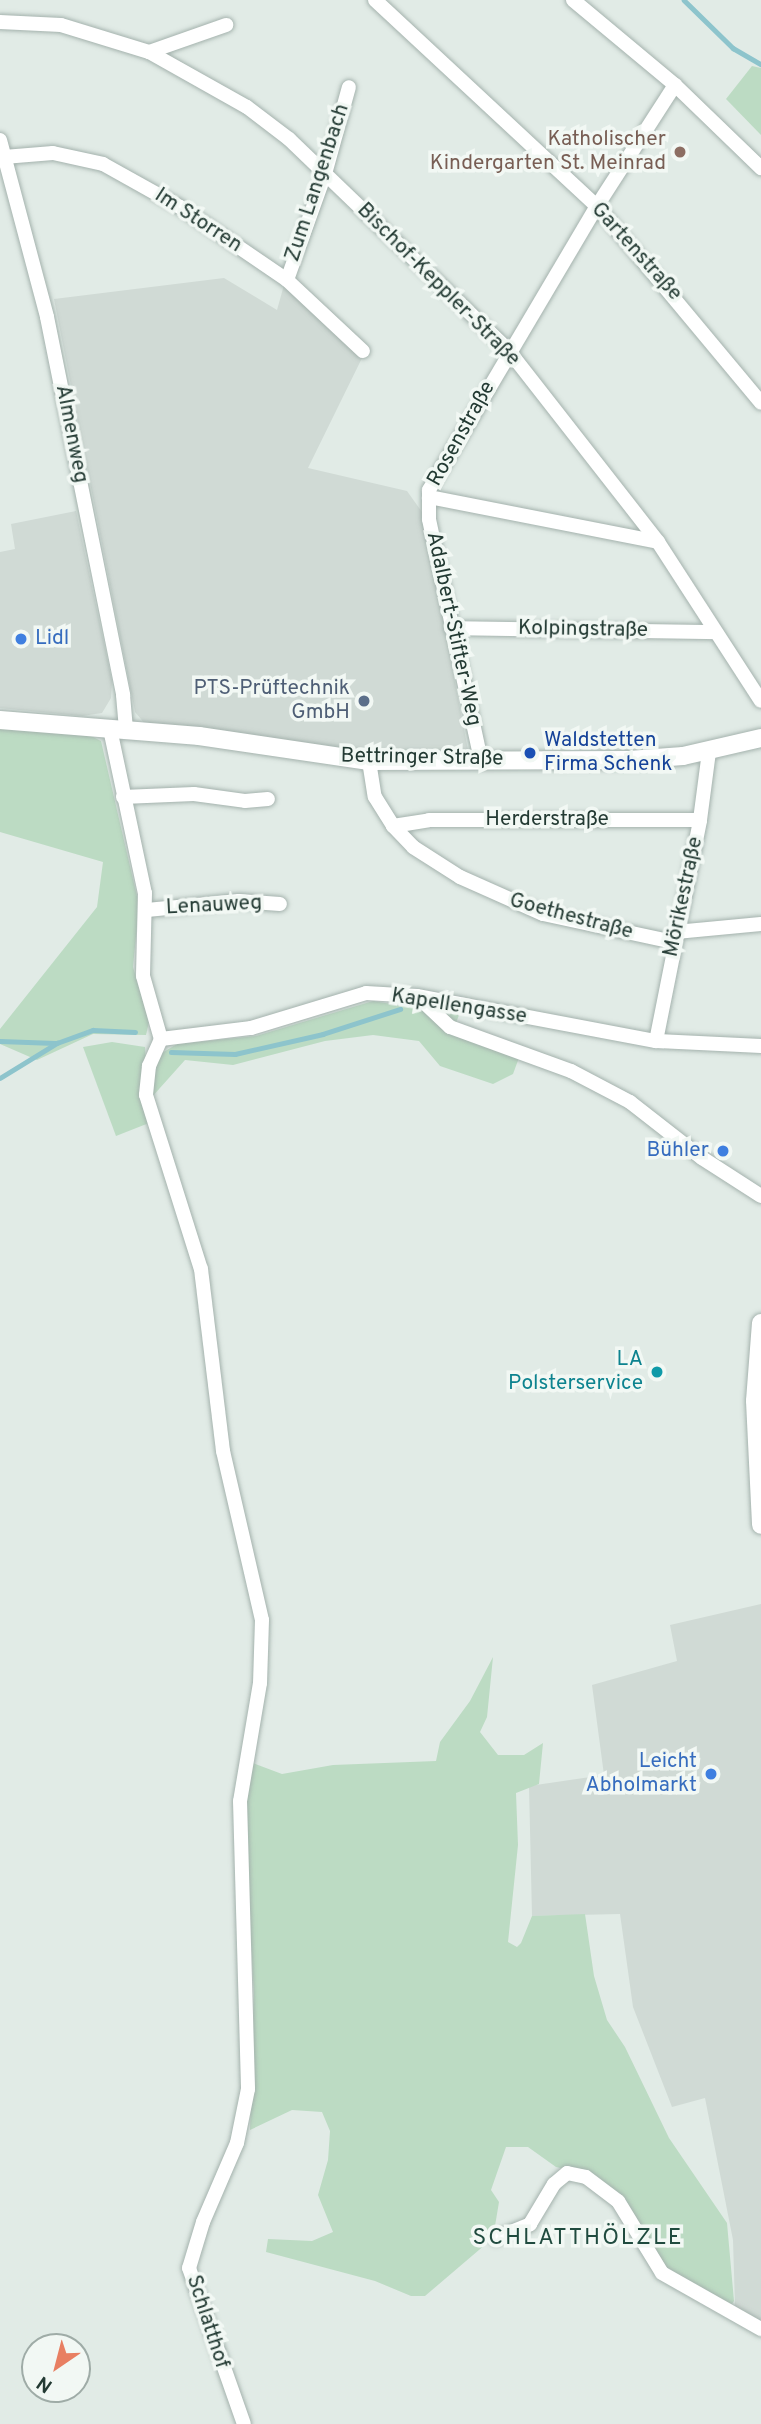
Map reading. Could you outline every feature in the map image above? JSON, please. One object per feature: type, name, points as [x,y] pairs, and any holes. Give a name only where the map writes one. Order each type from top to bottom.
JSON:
[{"type":"street","name":"Gartenstraße","points":[[375,0],[597,206],[761,403]]},
{"type":"street","points":[[573,0],[675,85],[761,169]]},
{"type":"street","name":"Bischof-Keppler-Straße","points":[[0,22],[61,25],[149,52],[247,107],[325,174],[509,351],[658,542],[761,701]]},
{"type":"street","points":[[149,52],[226,25]]},
{"type":"street","name":"Rosenstraße","points":[[429,497],[444,459],[597,206],[675,85]]},
{"type":"street","name":"Zum Langenbach","points":[[287,279],[325,174],[349,87]]},
{"type":"street","name":"Almenweg","points":[[0,140],[58,367],[123,695],[118,730],[123,797],[147,910],[143,976],[161,1038]]},
{"type":"street","name":"Im Storren","points":[[4,157],[53,153],[103,164],[180,207],[287,279],[363,351]]},
{"type":"street","points":[[429,497],[658,542]]},
{"type":"street","name":"Adalbert-Stifter-Weg","points":[[429,497],[451,628],[481,760]]},
{"type":"street","name":"Kolpingstraße","points":[[451,628],[715,632]]},
{"type":"street","name":"Bettringer Straße","points":[[0,720],[257,742],[369,761],[629,760],[709,752],[761,738]]},
{"type":"street","name":"Mörikestraße","points":[[656,1041],[675,937],[701,820],[709,752]]},
{"type":"street","name":"Goethestraße","points":[[369,761],[375,797],[393,826],[413,847],[500,898],[587,925],[675,937],[761,924]]},
{"type":"street","points":[[123,797],[194,794],[245,801],[268,799]]},
{"type":"street","name":"Herderstraße","points":[[393,826],[429,820],[701,820]]},
{"type":"street","name":"Lenauweg","points":[[147,910],[239,901],[280,904]]},
{"type":"street","name":"Kapellengasse","points":[[161,1038],[251,1028],[366,993],[417,996],[656,1041],[761,1046]]},
{"type":"street","points":[[417,996],[450,1027],[571,1071],[630,1102],[702,1158],[761,1196]]},
{"type":"street","name":"Schlatthof","points":[[161,1038],[149,1066],[146,1096],[201,1269],[223,1451],[262,1620],[260,1683],[240,1801],[248,2089],[237,2143],[203,2222],[188,2268],[244,2424]]},
{"type":"street","points":[[761,1323],[755,1401],[761,1525]]},
{"type":"street","points":[[496,2238],[530,2224],[554,2184],[567,2173],[586,2177],[618,2201],[662,2273],[761,2329]]},
{"type":"shaded area","points":[[224,278],[277,310],[284,285],[364,354],[308,468],[407,491],[422,512],[468,750],[371,756],[146,725],[135,712],[54,299]]},
{"type":"shaded area","points":[[76,511],[112,681],[111,698],[102,713],[82,716],[0,708],[0,552],[15,549],[11,524]]},
{"type":"shaded area","points":[[761,1604],[761,2324],[735,2306],[733,2240],[705,2098],[672,2107],[633,2007],[620,1914],[532,1916],[529,1786],[604,1775],[592,1685],[677,1661],[670,1625]]},
{"type":"green space","points":[[752,66],[761,68],[761,135],[726,99]]},
{"type":"green space","points":[[0,728],[91,736],[101,741],[139,905],[133,967],[149,1022],[146,1035],[93,1034],[37,1060],[0,1044],[0,1029],[97,907],[103,862],[0,832]]},
{"type":"green space","points":[[373,1001],[459,1015],[452,1033],[520,1055],[513,1074],[493,1084],[440,1066],[419,1041],[373,1035],[325,1041],[233,1065],[185,1060],[151,1098],[150,1077],[162,1053],[177,1044],[256,1036]]},
{"type":"green space","points":[[112,1042],[145,1047],[149,1123],[116,1136],[83,1047]]},
{"type":"green space","points":[[493,1657],[487,1717],[480,1732],[498,1755],[524,1755],[543,1743],[539,1784],[516,1793],[518,1845],[508,1942],[517,1947],[521,1943],[532,1916],[585,1914],[594,1976],[607,2020],[625,2047],[669,2138],[727,2223],[734,2301],[730,2307],[667,2275],[641,2229],[570,2170],[556,2167],[528,2147],[506,2147],[491,2190],[499,2202],[493,2238],[425,2296],[411,2296],[375,2281],[266,2252],[268,2239],[312,2241],[333,2232],[318,2195],[328,2160],[330,2131],[322,2112],[292,2110],[250,2130],[254,1993],[243,1801],[253,1763],[282,1774],[333,1765],[436,1761],[440,1742],[470,1701]]},
{"type":"waterway","points":[[684,0],[733,48],[761,64]]},
{"type":"waterway","points":[[171,1052],[235,1054],[323,1034],[400,1009]]},
{"type":"waterway","points":[[0,1078],[57,1043],[93,1030],[135,1032]]},
{"type":"waterway","points":[[0,1041],[55,1043]]},
{"type":"place","name":"Katholischer Kindergarten St. Meinrad","points":[[680,152]]},
{"type":"place","name":"Lidl","points":[[21,639]]},
{"type":"place","name":"PTS-Prüftechnik GmbH","points":[[364,701]]},
{"type":"place","name":"Waldstetten Firma Schenk","points":[[530,753]]},
{"type":"place","name":"Bühler","points":[[723,1151]]},
{"type":"place","name":"LA Polsterservice","points":[[657,1372]]},
{"type":"place","name":"Leicht Abholmarkt","points":[[711,1774]]},
{"type":"district","name":"SCHLATTHÖLZLE","points":[[578,2239]]}]
